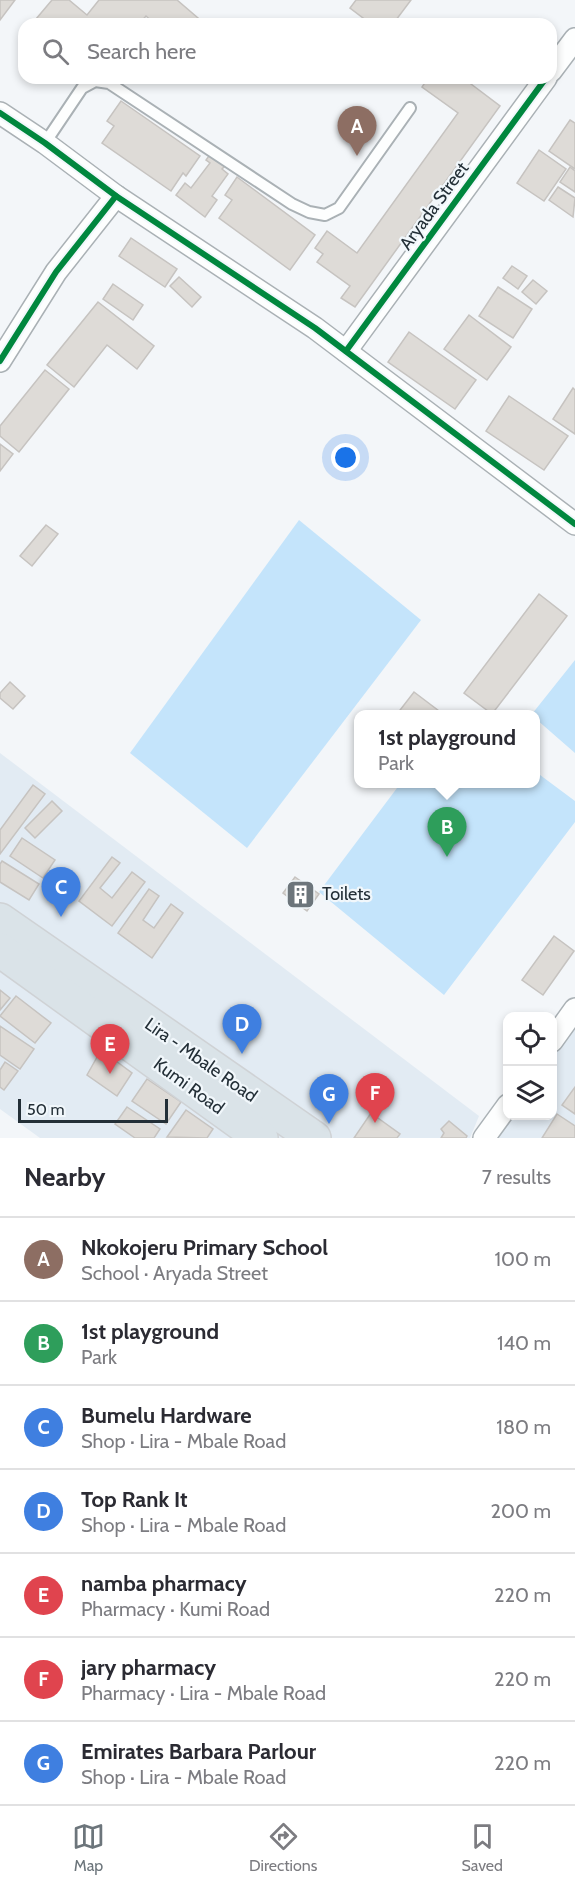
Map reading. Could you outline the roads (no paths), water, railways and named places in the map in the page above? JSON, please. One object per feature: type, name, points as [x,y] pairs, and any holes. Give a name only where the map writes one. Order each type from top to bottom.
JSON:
[{"type":"main road","name":"Lira - Mbale Road","points":[[0,920],[314,1138]]},
{"type":"main road","name":"Kumi Road","points":[[0,950],[261,1138]]},
{"type":"street","points":[[557,63],[575,39]]},
{"type":"street","name":"Aryada Street","points":[[346,351],[542,84]]},
{"type":"street","points":[[0,113],[116,196],[315,328],[572,516]]},
{"type":"street","points":[[0,361],[56,272],[116,196]]},
{"type":"street","points":[[557,1034],[575,1009]]},
{"type":"street","points":[[484,1138],[503,1111]]},
{"type":"lane","points":[[45,143],[82,88],[89,84]]},
{"type":"lane","points":[[111,84],[292,204],[309,212],[325,215],[339,208],[410,108]]},
{"type":"place","name":"Nkokojeru Primary School","points":[[357,156]]},
{"type":"place","name":"1st playground","points":[[447,857]]},
{"type":"place","name":"Toilets","points":[[301,894]]},
{"type":"place","name":"Bumelu Hardware","points":[[61,917]]},
{"type":"place","name":"Top Rank It","points":[[242,1054]]},
{"type":"place","name":"namba pharmacy","points":[[110,1074]]},
{"type":"place","name":"jary pharmacy","points":[[375,1123]]},
{"type":"place","name":"Emirates Barbara Parlour","points":[[329,1124]]}]
